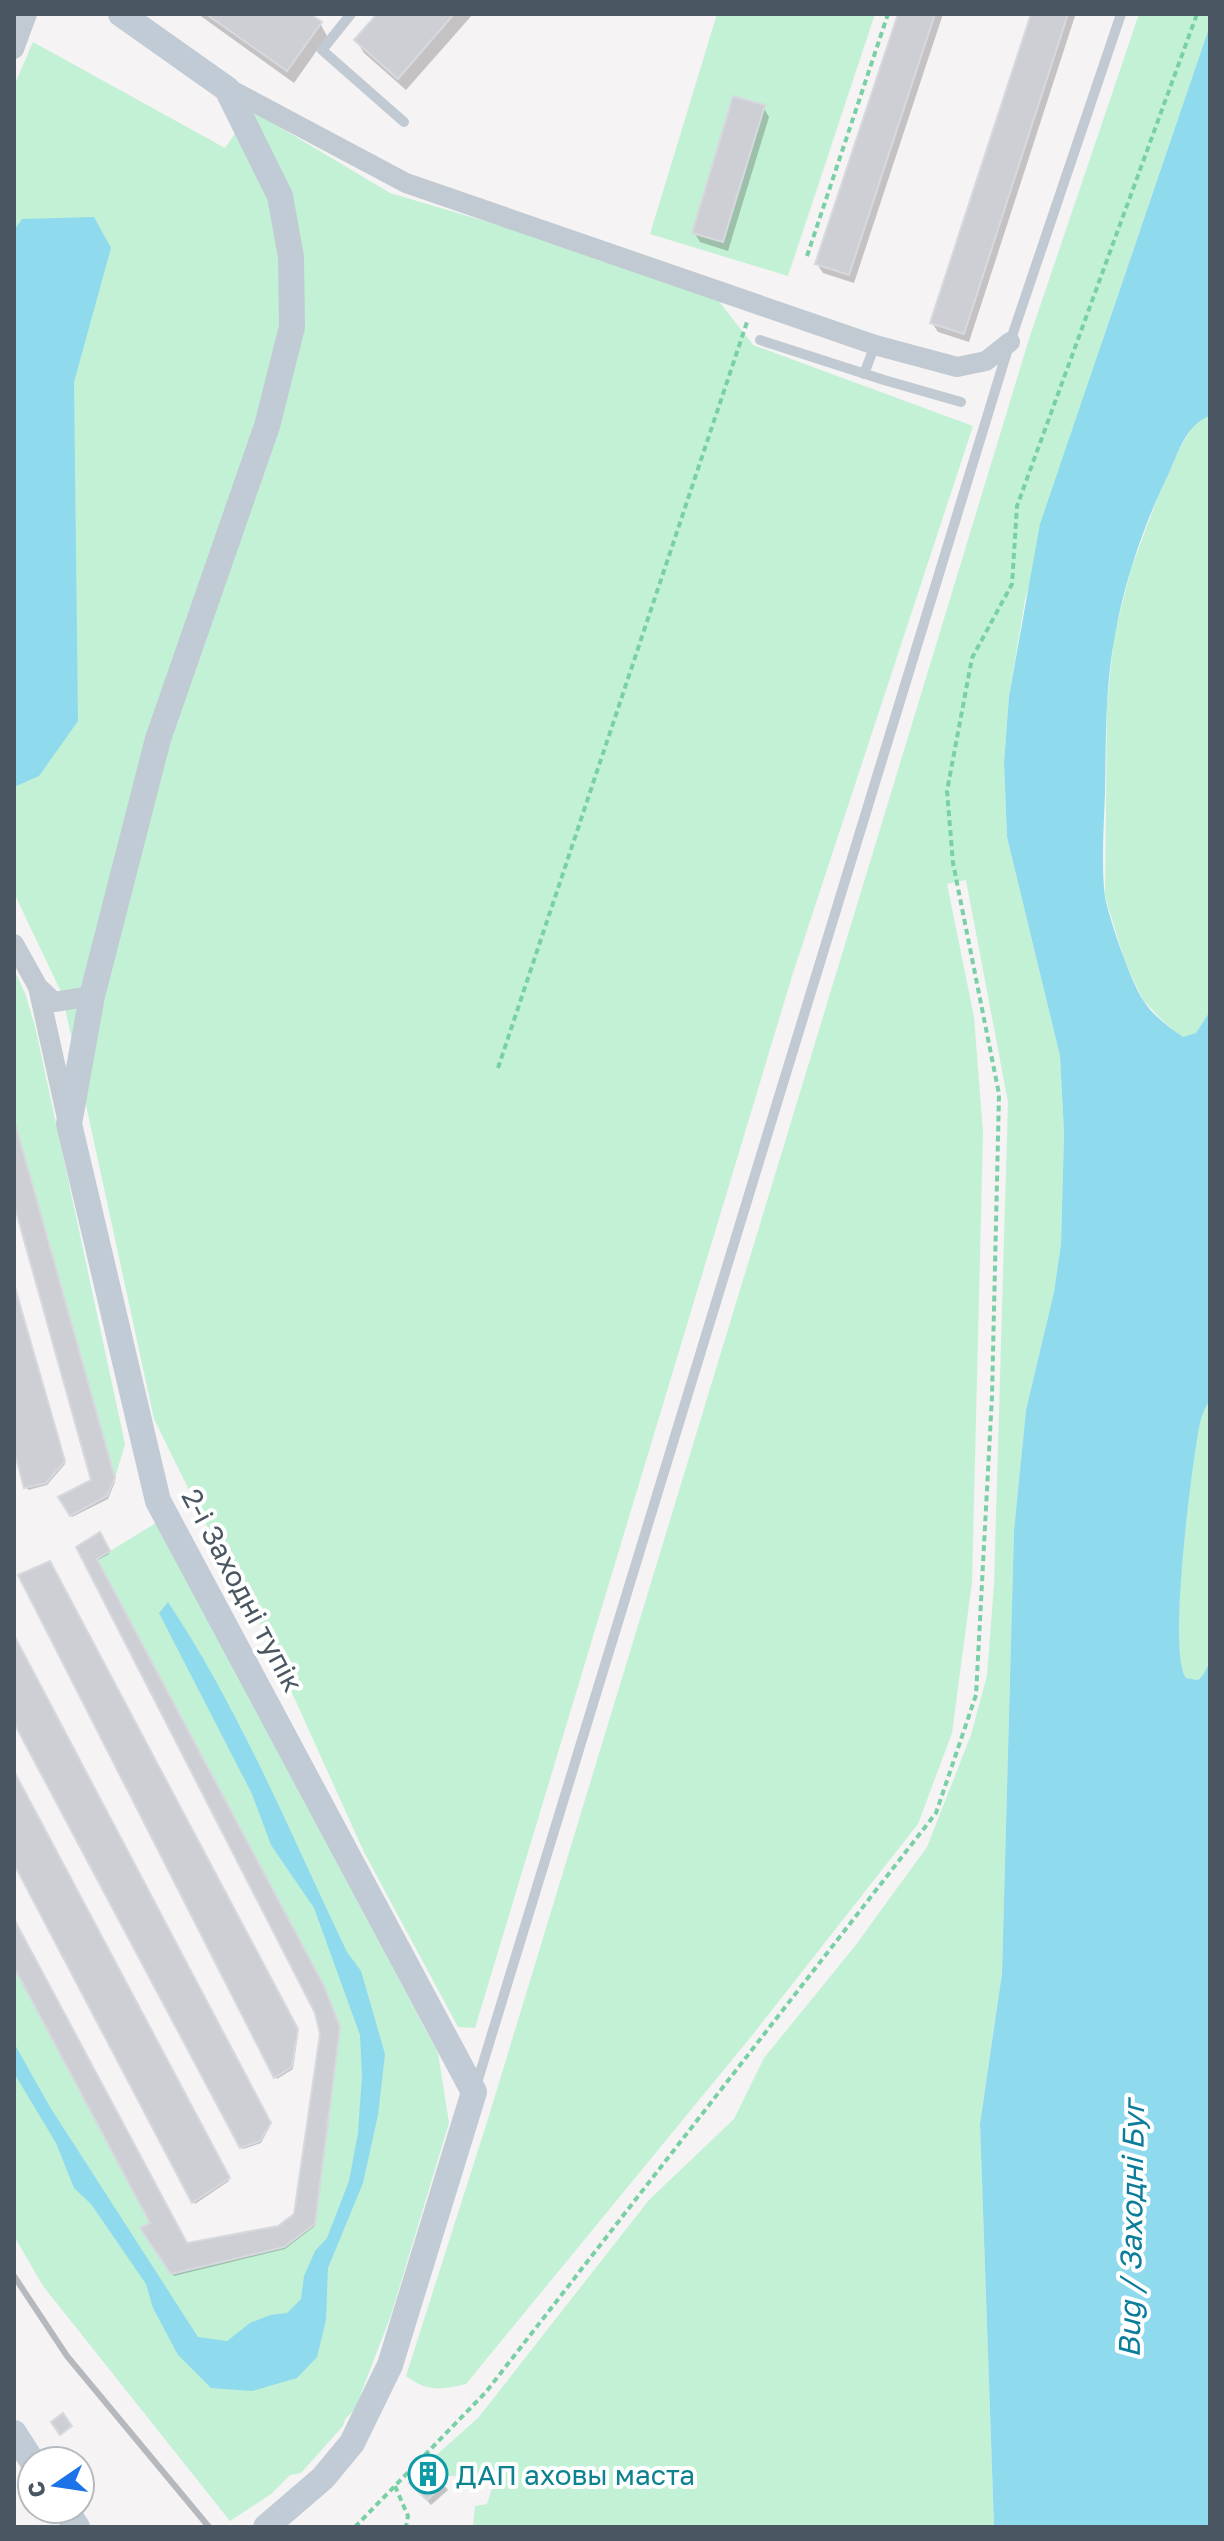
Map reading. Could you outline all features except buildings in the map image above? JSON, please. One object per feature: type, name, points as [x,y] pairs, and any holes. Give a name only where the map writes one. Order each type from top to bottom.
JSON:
[{"type":"main road","points":[[69,1124],[92,996],[158,739],[267,426],[292,327],[291,257],[280,196],[227,89],[121,14]]},
{"type":"main road","name":"2-і Заходні тупік","points":[[69,1124],[158,1501],[474,2092]]},
{"type":"main road","points":[[266,2527],[323,2478],[352,2443],[390,2365],[474,2092]]},
{"type":"street","points":[[14,49],[27,14]]},
{"type":"street","points":[[211,79],[406,183],[875,345],[957,367],[986,361],[1010,342]]},
{"type":"street","name":"2-і Заходні тупік","points":[[14,944],[38,987],[69,1124]]},
{"type":"street","points":[[38,987],[54,1002],[92,996]]},
{"type":"lane","points":[[351,14],[322,50],[404,122]]},
{"type":"lane","points":[[474,2092],[1010,342],[1121,14]]},
{"type":"lane","points":[[760,340],[961,402]]},
{"type":"lane","points":[[864,374],[875,345]]},
{"type":"path","points":[[807,256],[888,14]]},
{"type":"path","points":[[355,2527],[486,2392],[936,1813],[976,1695],[992,1396],[999,1094],[953,863],[947,791],[972,658],[1012,584],[1017,506],[1197,14]]},
{"type":"path","points":[[498,1068],[754,301]]},
{"type":"path","points":[[395,2486],[408,2516],[406,2527]]},
{"type":"green space","points":[[717,14],[875,14],[788,276],[650,234]]},
{"type":"green space","points":[[1139,14],[1210,14],[1210,25],[1102,342],[1025,600],[1009,696],[1004,763],[1007,837],[1060,1056],[1064,1133],[1061,1244],[1054,1292],[1026,1410],[1014,1530],[1002,1973],[980,2124],[994,2527],[473,2527],[475,2506],[487,2504],[496,2476],[427,2476],[425,2465],[478,2418],[649,2200],[734,2119],[764,2058],[855,1946],[927,1847],[971,1735],[987,1676],[994,1585],[1008,1102],[966,880],[947,884],[974,1017],[983,1133],[972,1582],[952,1733],[918,1824],[754,2033],[466,2384],[435,2388],[421,2385],[406,2376],[488,2119],[1029,339]]},
{"type":"green space","points":[[33,42],[225,148],[251,110],[390,193],[708,287],[753,345],[973,426],[793,973],[475,2028],[458,2027],[364,1852],[264,1631],[231,1575],[154,1419],[62,994],[14,893],[14,86]]},
{"type":"green space","points":[[1210,416],[1210,1011],[1196,1033],[1183,1038],[1143,1000],[1125,962],[1105,896],[1107,705],[1114,636],[1131,569],[1179,450],[1193,426]]},
{"type":"green space","points":[[14,970],[35,1026],[125,1444],[115,1478],[14,1119]]},
{"type":"green space","points":[[1210,1399],[1210,1662],[1198,1680],[1186,1678],[1181,1661],[1179,1597],[1196,1449],[1201,1420]]},
{"type":"green space","points":[[156,1523],[438,2053],[449,2123],[391,2315],[355,2409],[301,2473],[290,2475],[271,2494],[230,2521],[43,2286],[14,2236],[14,1967],[150,2223],[140,2229],[171,2274],[284,2247],[314,2224],[324,1986],[97,1559]]},
{"type":"water","name":"Bug / Заходні Буг","points":[[1210,25],[1210,416],[1195,425],[1180,448],[1144,532],[1124,593],[1108,694],[1103,859],[1105,897],[1111,920],[1132,979],[1147,1005],[1183,1037],[1196,1033],[1210,1011],[1210,1399],[1200,1424],[1191,1480],[1179,1633],[1186,1678],[1198,1680],[1210,1662],[1210,2527],[994,2527],[980,2124],[1002,1973],[1014,1530],[1026,1410],[1054,1292],[1061,1244],[1064,1133],[1060,1056],[1007,837],[1004,763],[1009,696],[1040,524]]},
{"type":"water","points":[[94,217],[111,248],[74,382],[78,721],[39,776],[14,787],[14,230],[22,219]]},
{"type":"water","points":[[168,1602],[218,1685],[347,1952],[361,1971],[385,2054],[378,2115],[363,2183],[328,2268],[326,2320],[317,2357],[297,2378],[252,2391],[211,2388],[178,2355],[153,2308],[146,2284],[91,2204],[74,2188],[56,2143],[14,2073],[14,2043],[50,2107],[198,2337],[227,2341],[250,2323],[270,2315],[287,2313],[301,2299],[304,2276],[315,2251],[327,2238],[349,2181],[358,2133],[362,2075],[360,2035],[314,1908],[271,1845],[252,1794],[159,1613]]},
{"type":"railway","points":[[14,2276],[67,2356],[209,2527]]},
{"type":"place","name":"ДАП аховы маста","points":[[428,2474]]}]
